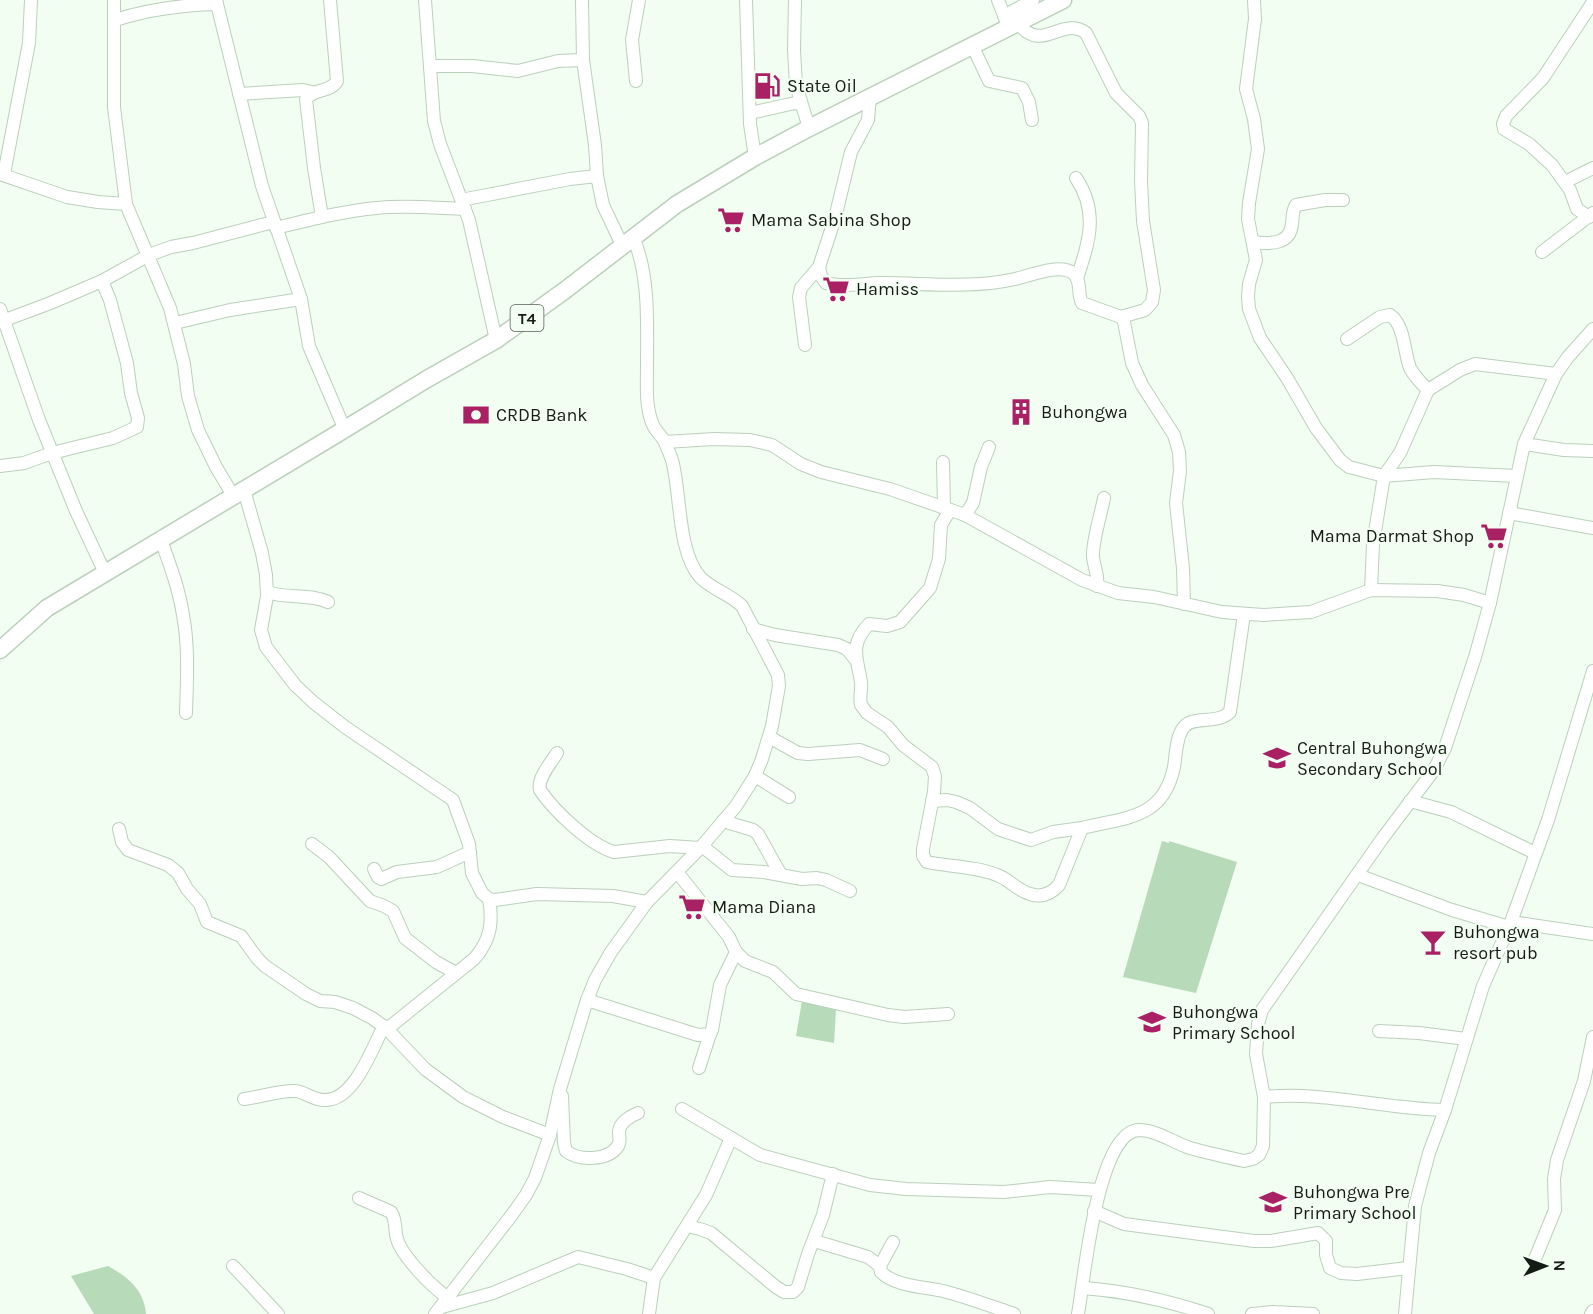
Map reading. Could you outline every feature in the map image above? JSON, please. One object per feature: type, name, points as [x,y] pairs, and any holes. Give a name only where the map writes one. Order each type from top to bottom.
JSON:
[{"type":"highway","name":"T4","points":[[4,641],[47,608],[426,379],[496,340],[677,204],[755,157],[972,45],[1010,22],[1063,0]]},
{"type":"street","points":[[31,0],[29,43],[2,174],[67,197],[126,204]]},
{"type":"street","points":[[114,0],[114,107],[126,204],[149,255],[175,323],[188,396],[198,430],[216,467],[239,493],[262,553],[267,592],[261,637],[266,647],[295,685],[345,727],[453,800],[465,828],[472,873],[482,893],[489,898],[502,899],[537,894],[588,895],[613,896],[647,902]]},
{"type":"street","points":[[322,217],[306,99],[310,94],[330,88],[337,81],[330,0]]},
{"type":"street","points":[[425,0],[434,121],[465,204],[496,340]]},
{"type":"street","points":[[439,1309],[526,1195],[550,1135],[560,1089],[587,1000],[610,952],[647,902],[723,821],[755,776],[769,737],[779,686],[778,675],[742,606],[735,599],[706,582],[694,568],[680,518],[672,459],[665,442],[654,426],[648,403],[646,318],[639,251],[627,241],[603,205],[597,176],[583,60],[582,0]]},
{"type":"street","points":[[636,81],[632,40],[639,0]]},
{"type":"street","points":[[746,0],[750,124],[755,157]]},
{"type":"street","points":[[795,0],[796,85],[809,129]]},
{"type":"street","points":[[998,0],[1010,22],[1027,34],[1036,37],[1073,28],[1086,33],[1116,93],[1139,116],[1142,123],[1143,221],[1154,290],[1152,302],[1145,310],[1120,317]]},
{"type":"street","points":[[1010,22],[1033,0]]},
{"type":"street","points":[[1254,0],[1255,19],[1246,89],[1254,119],[1258,149],[1248,219],[1256,260],[1249,284],[1249,309],[1260,338],[1316,428],[1340,460],[1349,467],[1384,476],[1434,472],[1516,476]]},
{"type":"street","points":[[115,20],[149,9],[216,2],[262,186],[301,299],[309,346],[345,430]]},
{"type":"street","points":[[1542,252],[1591,215],[1577,209],[1573,195],[1565,182],[1539,153],[1504,129],[1503,124],[1506,116],[1543,78],[1593,2]]},
{"type":"street","points":[[972,45],[989,81],[1022,88],[1029,102],[1032,120]]},
{"type":"street","points":[[429,66],[472,66],[518,71],[558,61],[583,60]]},
{"type":"street","points":[[239,94],[303,90],[312,92],[310,94]]},
{"type":"street","points":[[805,345],[801,288],[819,267],[835,218],[851,152],[868,120],[870,96]]},
{"type":"street","points":[[755,112],[795,103],[801,104]]},
{"type":"street","points":[[1565,182],[1593,168]]},
{"type":"street","points":[[105,573],[52,453],[6,340],[2,314],[48,304],[102,280],[149,255],[171,247],[354,210],[465,204],[570,179],[597,176]]},
{"type":"street","points":[[1076,178],[1085,191],[1090,227],[1088,245],[1077,278],[1080,299],[1082,303],[1120,317],[1124,322],[1132,363],[1142,385],[1174,435],[1179,452],[1180,471],[1176,503],[1183,568],[1184,604]]},
{"type":"street","points":[[1253,242],[1274,243],[1287,238],[1291,232],[1296,205],[1325,200],[1343,200]]},
{"type":"street","points":[[819,267],[826,283],[848,285],[879,283],[984,285],[1035,272],[1060,270],[1071,272],[1077,278]]},
{"type":"street","points":[[0,466],[24,463],[52,453],[113,438],[137,427],[118,327],[102,280]]},
{"type":"street","points":[[175,323],[230,310],[301,299]]},
{"type":"street","points":[[1347,339],[1380,317],[1390,315],[1394,318],[1401,334],[1411,370],[1428,390]]},
{"type":"street","points":[[1078,1314],[1099,1190],[1122,1138],[1133,1131],[1152,1132],[1189,1147],[1244,1161],[1259,1155],[1263,1146],[1264,1097],[1256,1054],[1258,1024],[1262,1010],[1434,770],[1445,748],[1490,603],[1524,444],[1556,374],[1593,329]]},
{"type":"street","points":[[1371,590],[1373,544],[1384,476],[1404,446],[1428,390],[1460,370],[1475,364],[1556,374]]},
{"type":"street","points":[[665,442],[714,439],[750,440],[772,446],[801,464],[821,472],[890,489],[965,515],[1061,570],[1118,593],[1154,597],[1222,612],[1244,614],[1284,615],[1311,612],[1371,590],[1437,591],[1464,595],[1490,603]]},
{"type":"street","points":[[1524,444],[1564,450],[1593,451]]},
{"type":"street","points":[[965,515],[973,502],[981,467],[989,447]]},
{"type":"street","points":[[944,462],[947,509],[941,525],[939,559],[930,588],[900,622],[887,626],[869,624],[858,642],[855,659],[861,683],[861,705],[867,713],[888,727],[903,745],[932,767],[935,776],[923,849],[923,856],[927,862],[991,873],[1001,876],[1030,894],[1047,895],[1059,885],[1082,828]]},
{"type":"street","points":[[1097,586],[1098,572],[1093,557],[1094,543],[1104,498]]},
{"type":"street","points":[[1509,513],[1593,528]]},
{"type":"street","points":[[161,540],[175,579],[183,617],[187,674],[186,712]]},
{"type":"street","points":[[267,592],[291,597],[312,597],[328,602]]},
{"type":"street","points":[[932,801],[956,802],[970,808],[998,829],[1031,840],[1053,832],[1130,818],[1152,806],[1171,781],[1181,733],[1185,725],[1226,717],[1230,712],[1244,614]]},
{"type":"street","points":[[753,629],[775,635],[838,645],[847,649],[855,659]]},
{"type":"street","points":[[1405,1314],[1415,1206],[1420,1182],[1483,986],[1510,925],[1548,820],[1593,672]]},
{"type":"street","points":[[769,737],[798,753],[860,750],[883,759]]},
{"type":"street","points":[[557,753],[541,779],[540,790],[566,820],[591,840],[614,852],[670,846],[701,847],[732,870],[826,880],[850,891]]},
{"type":"street","points":[[755,776],[789,797]]},
{"type":"street","points":[[1410,801],[1450,812],[1535,853]]},
{"type":"street","points":[[723,821],[753,830],[758,834],[781,875]]},
{"type":"street","points":[[119,829],[124,846],[128,850],[173,869],[200,904],[207,922],[242,936],[265,966],[313,997],[353,1008],[386,1027],[425,1069],[463,1096],[503,1117],[550,1135]]},
{"type":"street","points":[[312,844],[329,857],[370,901],[393,911],[405,938],[436,962],[456,973]]},
{"type":"street","points":[[374,869],[381,879],[397,872],[437,867],[470,852]]},
{"type":"street","points":[[677,872],[729,937],[736,952],[745,961],[773,972],[796,994],[888,1015],[904,1017],[948,1014]]},
{"type":"street","points":[[1358,876],[1452,910],[1510,925],[1593,934]]},
{"type":"street","points":[[629,892],[658,891]]},
{"type":"street","points":[[244,1099],[293,1091],[326,1100],[345,1091],[356,1079],[386,1027],[474,959],[487,942],[492,921],[489,898]]},
{"type":"street","points":[[699,1068],[710,1034],[720,985],[736,952]]},
{"type":"street","points":[[587,1000],[702,1036],[710,1034]]},
{"type":"street","points":[[1379,1031],[1466,1039]]},
{"type":"street","points":[[1535,1259],[1555,1210],[1554,1179],[1557,1160],[1584,1081],[1593,1037]]},
{"type":"street","points":[[560,1089],[564,1107],[566,1151],[578,1158],[604,1155],[616,1149],[619,1144],[620,1126],[638,1113]]},
{"type":"street","points":[[1264,1097],[1289,1094],[1319,1096],[1413,1109],[1445,1110]]},
{"type":"street","points":[[682,1109],[760,1155],[877,1186],[1004,1192],[1067,1187],[1099,1190]]},
{"type":"street","points":[[649,1314],[654,1278],[706,1195],[731,1138]]},
{"type":"street","points":[[687,1226],[711,1233],[776,1287],[784,1292],[793,1292],[798,1287],[823,1215],[833,1174]]},
{"type":"street","points":[[359,1198],[391,1212],[396,1223],[398,1242],[413,1263],[439,1309]]},
{"type":"street","points":[[1095,1211],[1124,1224],[1254,1241],[1271,1241],[1318,1233],[1326,1241],[1329,1268],[1334,1271],[1357,1274],[1408,1268]]},
{"type":"street","points":[[818,1242],[868,1257],[880,1266]]},
{"type":"street","points":[[893,1242],[880,1266],[880,1272],[884,1276],[906,1284],[941,1290],[1014,1314]]},
{"type":"street","points":[[439,1309],[493,1293],[579,1257],[654,1278]]},
{"type":"street","points":[[234,1266],[278,1314]]},
{"type":"street","points":[[1083,1288],[1153,1297],[1208,1314]]},
{"type":"street","points":[[1252,1314],[1273,1312],[1313,1314]]},
{"type":"green space","points":[[1162,841],[1169,843],[1169,841],[1237,862],[1196,993],[1123,977]]},
{"type":"green space","points":[[802,1001],[836,1009],[834,1043],[796,1036]]},
{"type":"green space","points":[[108,1266],[134,1285],[145,1305],[146,1314],[94,1314],[71,1276]]},
{"type":"place","name":"State Oil","points":[[767,86]]},
{"type":"place","name":"Mama Sabina Shop","points":[[731,220]]},
{"type":"place","name":"Hamiss","points":[[836,289]]},
{"type":"place","name":"Buhongwa","points":[[1021,412]]},
{"type":"place","name":"CRDB Bank","points":[[476,415]]},
{"type":"place","name":"Mama Darmat Shop","points":[[1494,536]]},
{"type":"place","name":"Central Buhongwa Secondary School","points":[[1277,758]]},
{"type":"place","name":"Mama Diana","points":[[692,907]]},
{"type":"place","name":"Buhongwa resort pub","points":[[1433,942]]},
{"type":"place","name":"Buhongwa Primary School","points":[[1152,1022]]},
{"type":"place","name":"Buhongwa Pre Primary School","points":[[1273,1202]]}]
